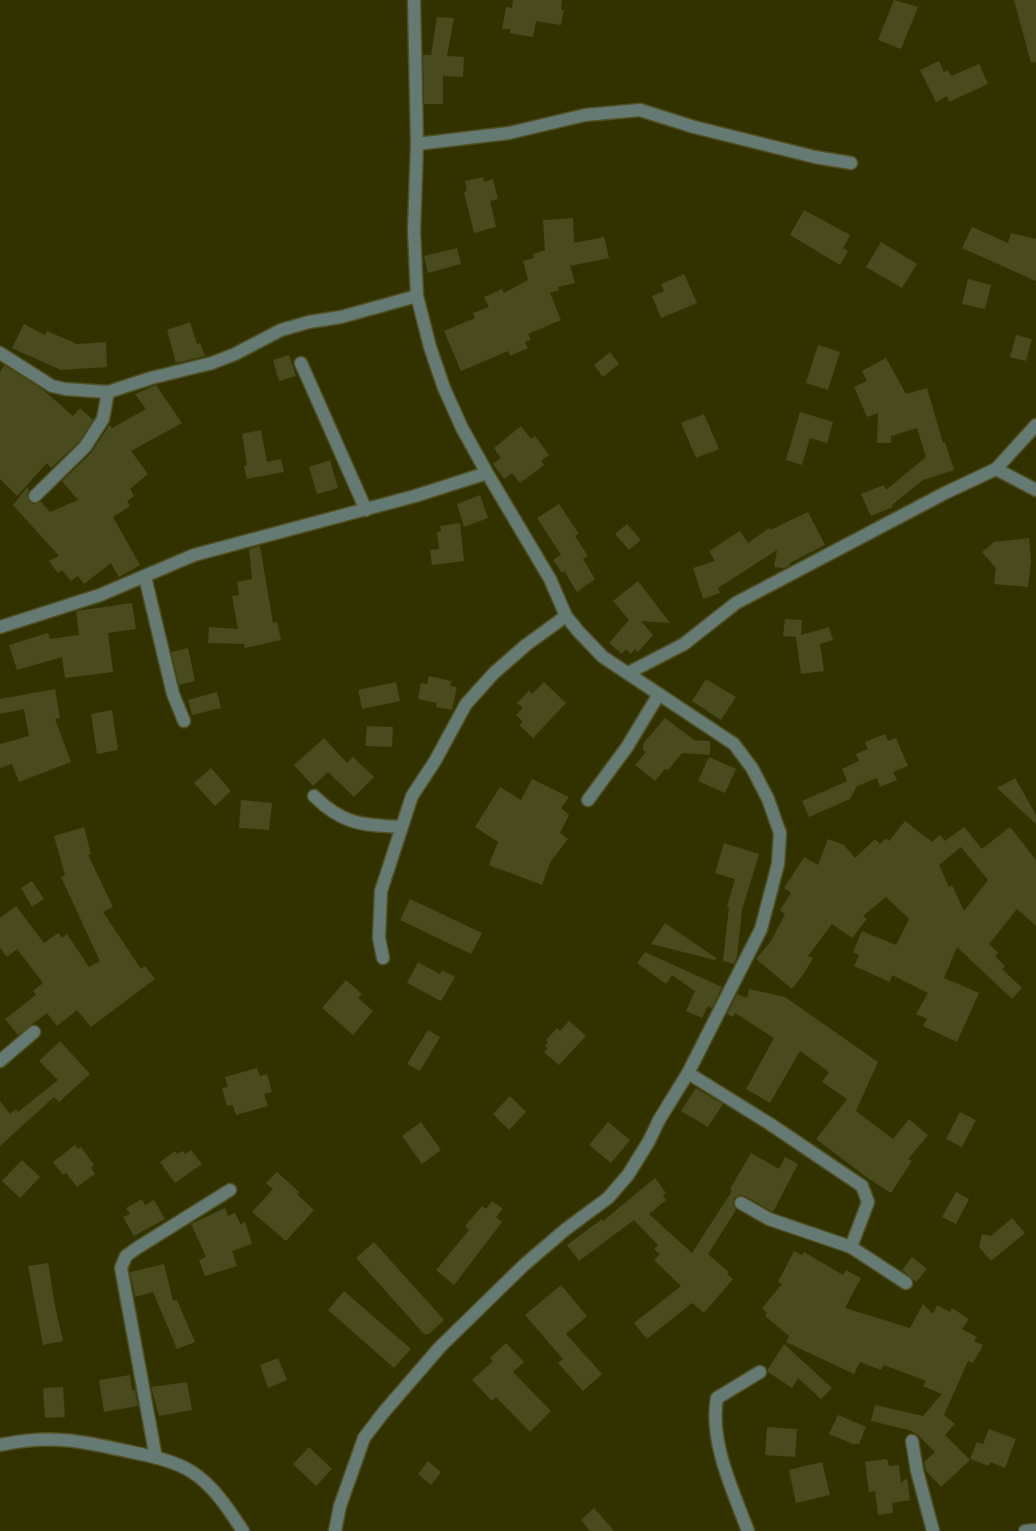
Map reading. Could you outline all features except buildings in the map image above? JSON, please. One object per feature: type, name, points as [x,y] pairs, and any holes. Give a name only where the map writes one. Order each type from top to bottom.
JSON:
[{"type":"street","points":[[335,1531],[340,1506],[364,1438],[383,1413],[440,1347],[524,1265],[566,1228],[608,1198],[628,1174],[688,1073],[761,928],[778,864],[780,833],[768,800],[752,768],[734,744],[596,651],[566,616],[550,579],[462,428],[444,388],[430,347],[417,296],[414,231],[417,144],[414,0]]},
{"type":"street","points":[[417,144],[509,133],[585,115],[640,110],[694,127],[815,157],[851,163]]},
{"type":"street","points":[[0,353],[52,386],[108,392],[151,378],[212,363],[235,354],[281,330],[309,322],[341,317],[417,296]]},
{"type":"street","points":[[301,363],[366,510]]},
{"type":"street","points":[[35,496],[85,447],[103,419],[108,392]]},
{"type":"street","points":[[628,673],[684,644],[736,603],[945,493],[996,469],[1036,425]]},
{"type":"street","points":[[996,469],[1036,490]]},
{"type":"street","points":[[0,627],[100,595],[194,555],[366,510],[487,473]]},
{"type":"street","points":[[145,577],[173,694],[184,721]]},
{"type":"street","points":[[382,958],[379,938],[381,891],[412,796],[435,761],[466,704],[494,673],[526,645],[566,616]]},
{"type":"street","points":[[588,800],[627,747],[659,694]]},
{"type":"street","points":[[314,796],[327,809],[348,821],[372,826],[402,827]]},
{"type":"street","points":[[0,1061],[34,1032]]},
{"type":"street","points":[[688,1073],[770,1124],[862,1186],[868,1202],[851,1247]]},
{"type":"street","points":[[156,1458],[121,1268],[126,1257],[137,1248],[231,1190]]},
{"type":"street","points":[[741,1203],[770,1219],[851,1247],[906,1283]]},
{"type":"street","points":[[748,1531],[719,1452],[714,1413],[717,1398],[760,1372]]},
{"type":"street","points":[[0,1445],[26,1439],[85,1441],[156,1458],[192,1472],[217,1494],[243,1531]]},
{"type":"street","points":[[912,1441],[933,1531]]},
{"type":"street","points":[[1025,1531],[1036,1530]]}]
